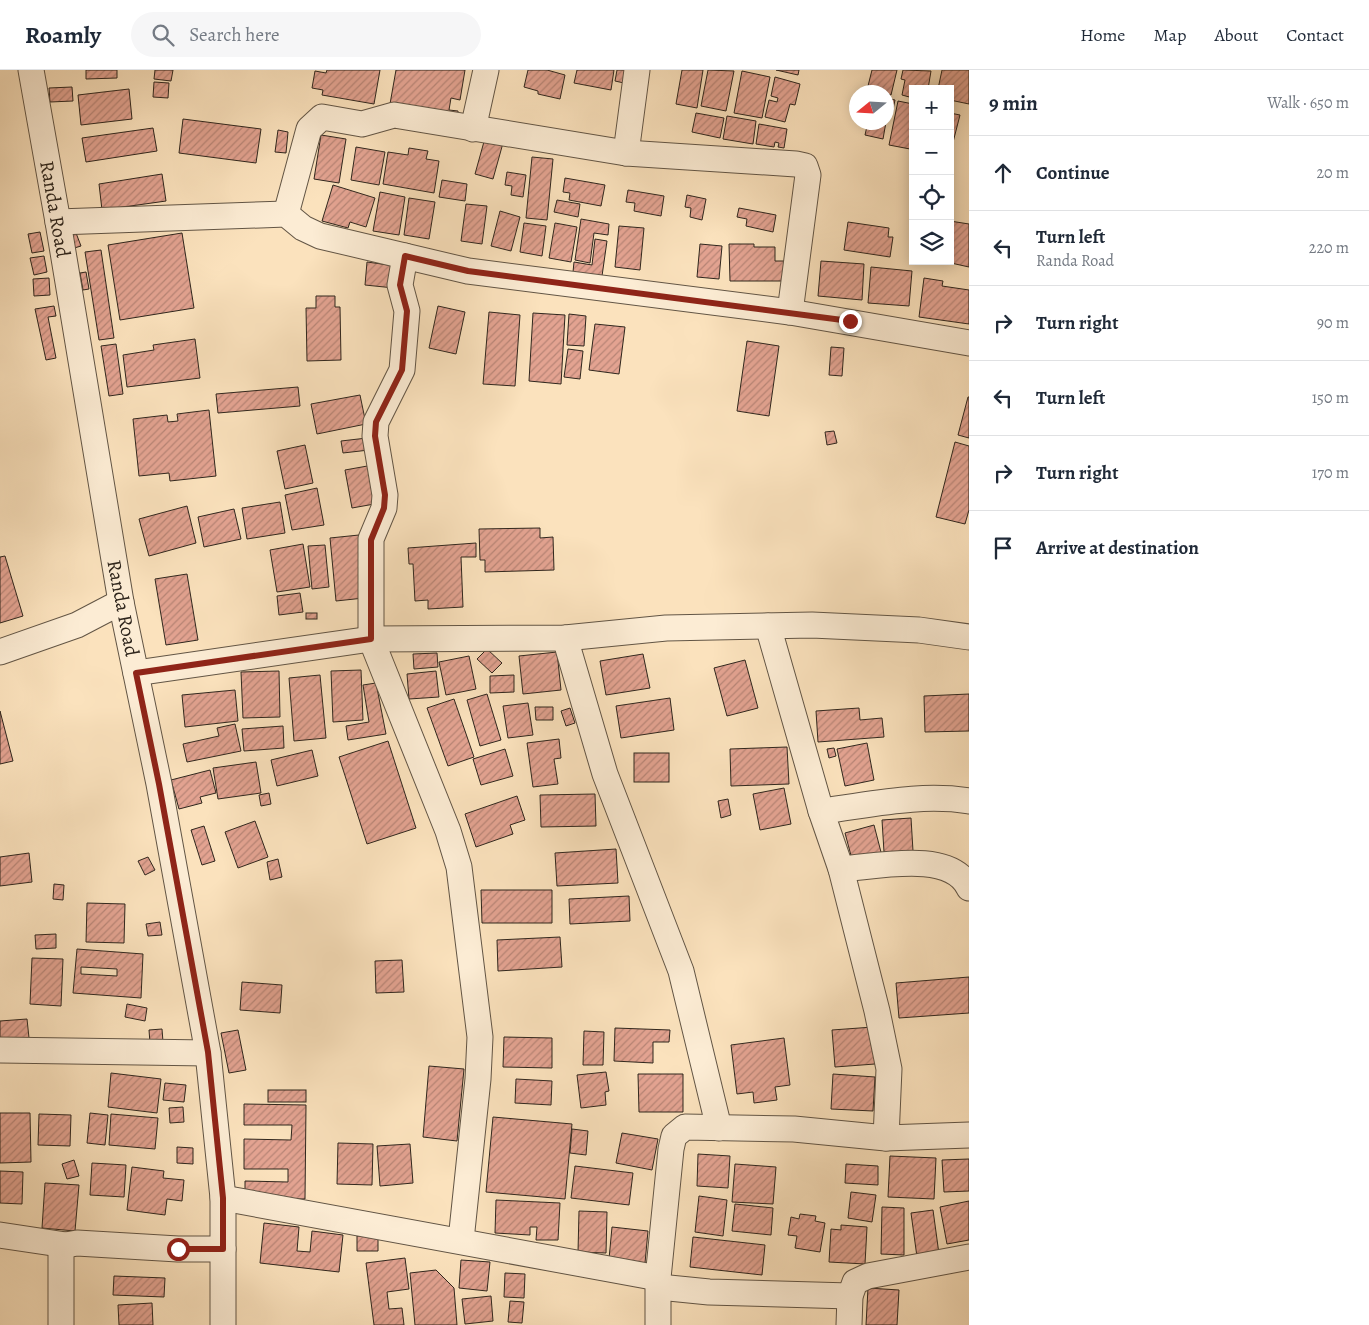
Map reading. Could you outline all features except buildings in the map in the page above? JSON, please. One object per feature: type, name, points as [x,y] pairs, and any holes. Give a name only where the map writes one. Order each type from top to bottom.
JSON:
[{"type":"street","name":"Randa Road","points":[[31,70],[121,602],[159,784],[208,1052],[223,1198],[223,1325]]},
{"type":"street","points":[[473,129],[486,70]]},
{"type":"street","points":[[626,153],[637,70]]},
{"type":"street","points":[[286,214],[309,129],[318,119],[336,118],[362,124],[394,114],[473,129],[626,153],[796,164],[805,166],[808,175],[790,312]]},
{"type":"street","points":[[58,222],[286,214],[303,228],[320,236],[468,271],[790,312],[969,343]]},
{"type":"street","points":[[405,256],[400,285],[407,311],[402,370],[376,422],[375,436],[385,495],[384,508],[371,540],[371,639],[448,831],[459,867],[480,1037],[478,1079],[461,1240]]},
{"type":"street","points":[[0,652],[77,625],[121,602]]},
{"type":"street","points":[[136,673],[371,639],[565,638],[666,628],[812,625],[919,630],[969,637]]},
{"type":"street","points":[[768,626],[822,811],[841,869],[877,1011],[888,1069],[886,1138]]},
{"type":"street","points":[[565,638],[605,774],[681,971],[719,1128]]},
{"type":"street","points":[[822,811],[919,798],[948,798],[969,801]]},
{"type":"street","points":[[841,869],[929,862],[950,869],[967,882],[969,888]]},
{"type":"street","points":[[0,1050],[208,1052]]},
{"type":"street","points":[[658,1325],[658,1282],[674,1136],[685,1127],[794,1129],[886,1138],[969,1135]]},
{"type":"street","points":[[223,1198],[461,1240],[709,1292],[850,1296]]},
{"type":"street","points":[[0,1235],[66,1245],[77,1243],[178,1249],[223,1249]]},
{"type":"street","points":[[60,1325],[60,1253],[66,1245]]},
{"type":"street","points":[[849,1325],[850,1296],[855,1282],[868,1276],[969,1257]]},
{"type":"route","points":[[178,1249],[223,1249],[223,1198],[208,1052],[159,784],[136,673],[371,639],[371,540],[384,508],[385,495],[375,436],[376,422],[402,370],[407,311],[400,285],[405,256],[468,271],[850,321]]}]
